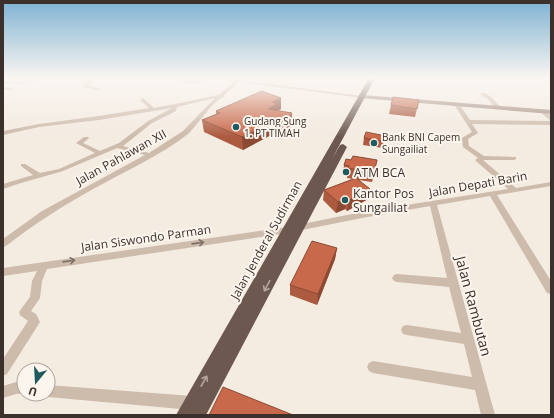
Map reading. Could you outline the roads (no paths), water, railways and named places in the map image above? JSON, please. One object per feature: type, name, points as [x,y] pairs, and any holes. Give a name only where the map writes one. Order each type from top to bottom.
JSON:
[{"type":"highway","name":"Jalan Jenderal Sudirman","points":[[185,415],[194,409],[292,229],[320,190],[364,98]]},
{"type":"main road","points":[[369,98],[458,106],[551,112]]},
{"type":"street","points":[[3,133],[44,123],[98,118],[152,108],[175,106],[208,98]]},
{"type":"street","name":"Jalan Pahlawan XII","points":[[3,244],[51,208],[151,155],[187,131],[206,110],[220,98]]},
{"type":"street","points":[[489,98],[498,108]]},
{"type":"street","points":[[143,100],[152,108]]},
{"type":"street","points":[[3,187],[18,181],[61,170],[117,146],[150,122],[171,113],[176,108],[175,106]]},
{"type":"street","points":[[458,106],[475,133],[465,138],[467,148],[483,158],[514,158]]},
{"type":"street","points":[[542,112],[551,119]]},
{"type":"street","points":[[469,122],[551,123]]},
{"type":"street","points":[[86,138],[79,143],[100,153]]},
{"type":"street","points":[[117,146],[151,155]]},
{"type":"street","points":[[483,158],[479,160],[513,189]]},
{"type":"street","points":[[24,165],[39,176]]},
{"type":"street","name":"Jalan Depati Barin","points":[[292,229],[362,215],[492,194],[513,189],[551,184]]},
{"type":"street","points":[[492,194],[551,290]]},
{"type":"street","name":"Jalan Rambutan","points":[[433,204],[488,415]]},
{"type":"street","name":"Jalan Siswondo Parman","points":[[3,272],[292,229]]},
{"type":"street","points":[[3,370],[34,322],[32,317],[24,312],[35,298],[38,281],[44,265]]},
{"type":"street","points":[[398,278],[454,283]]},
{"type":"street","points":[[407,330],[469,340]]},
{"type":"street","points":[[373,368],[481,385]]},
{"type":"street","points":[[3,392],[16,388]]},
{"type":"street","points":[[56,392],[194,409]]},
{"type":"place","name":"Gudang Sung 1. PT TIMAH","points":[[236,127]]},
{"type":"place","name":"Bank BNI Capem Sungailiat","points":[[374,143]]},
{"type":"place","name":"ATM BCA","points":[[346,172]]},
{"type":"place","name":"Kantor Pos Sungailiat","points":[[345,200]]}]
